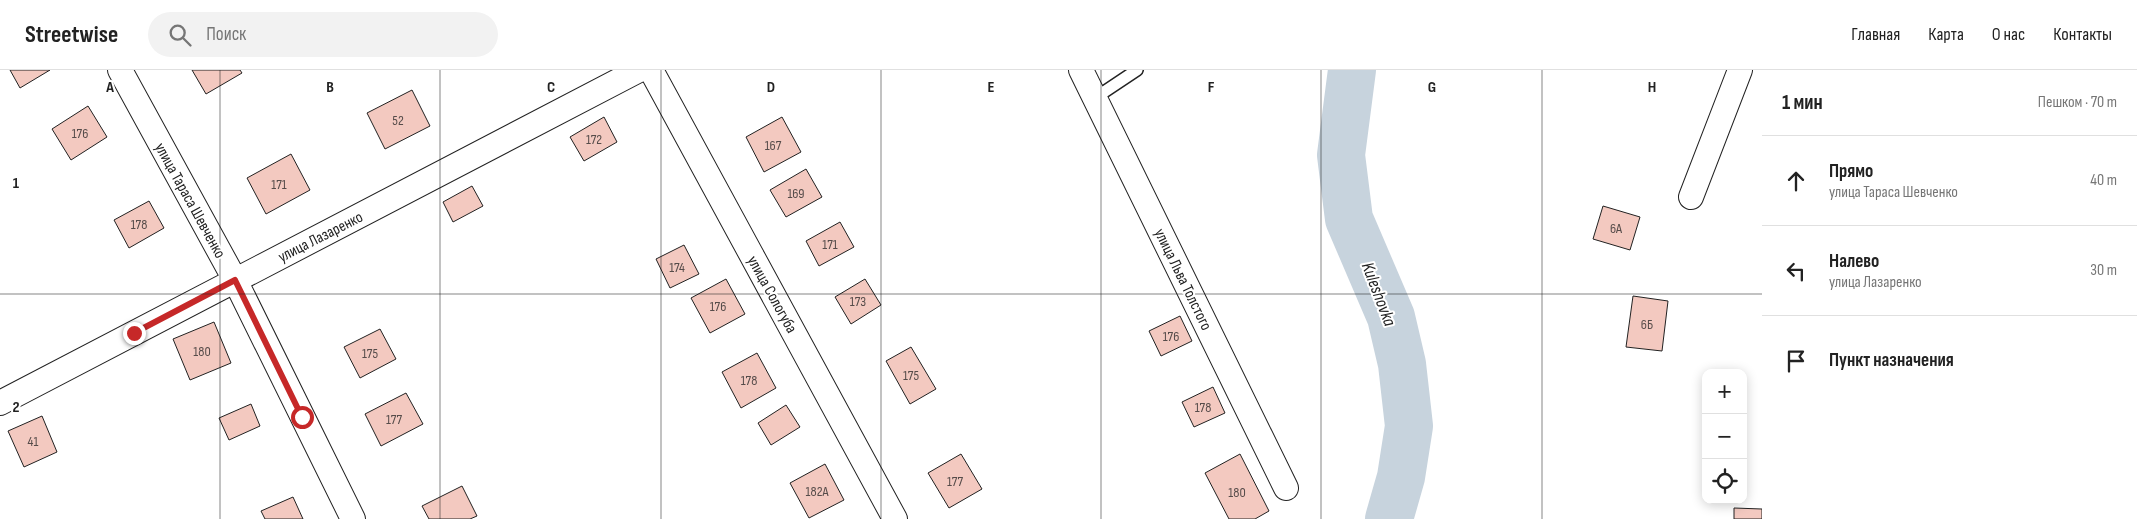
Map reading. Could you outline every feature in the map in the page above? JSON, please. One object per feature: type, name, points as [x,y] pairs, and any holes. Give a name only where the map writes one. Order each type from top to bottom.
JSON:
[{"type":"street","name":"улица Тараса Шевченко","points":[[120,70],[235,280],[353,519]]},
{"type":"street","name":"улица Лазаренко","points":[[0,403],[640,70]]},
{"type":"street","name":"улица Сологуба","points":[[651,70],[895,519]]},
{"type":"street","name":"улица Льва Толстого","points":[[1081,70],[1286,488]]},
{"type":"street","points":[[1691,197],[1740,70]]},
{"type":"lane","points":[[1095,98],[1137,70]]},
{"type":"building","points":[[10,70],[50,70],[20,88]]},
{"type":"building","points":[[192,70],[240,70],[242,73],[206,94]]},
{"type":"building","points":[[412,90],[430,126],[385,149],[367,113]]},
{"type":"building","points":[[88,106],[107,137],[71,160],[52,129]]},
{"type":"building","points":[[604,117],[617,142],[584,161],[570,137]]},
{"type":"building","points":[[782,117],[801,152],[764,172],[746,137]]},
{"type":"building","points":[[291,154],[310,190],[266,214],[247,178]]},
{"type":"building","points":[[806,169],[822,197],[786,217],[770,190]]},
{"type":"building","points":[[472,186],[483,206],[453,222],[443,202]]},
{"type":"building","points":[[149,201],[164,228],[129,248],[114,220]]},
{"type":"building","points":[[1603,206],[1640,217],[1630,250],[1593,239]]},
{"type":"building","points":[[840,222],[854,247],[819,266],[806,241]]},
{"type":"building","points":[[684,245],[699,274],[670,288],[656,259]]},
{"type":"building","points":[[726,279],[745,314],[710,333],[691,298]]},
{"type":"building","points":[[865,279],[881,305],[851,324],[835,297]]},
{"type":"building","points":[[1633,296],[1668,301],[1662,351],[1626,347]]},
{"type":"building","points":[[1180,316],[1192,341],[1161,356],[1149,331]]},
{"type":"building","points":[[214,322],[231,363],[190,380],[173,339]]},
{"type":"building","points":[[380,329],[396,359],[360,378],[344,347]]},
{"type":"building","points":[[911,347],[936,389],[910,404],[886,361]]},
{"type":"building","points":[[757,353],[776,388],[741,408],[722,372]]},
{"type":"building","points":[[1213,387],[1225,413],[1194,427],[1182,402]]},
{"type":"building","points":[[406,393],[423,424],[381,446],[365,414]]},
{"type":"building","points":[[251,404],[260,426],[229,440],[219,418]]},
{"type":"building","points":[[786,405],[800,427],[771,445],[758,423]]},
{"type":"building","points":[[42,416],[57,452],[24,467],[8,431]]},
{"type":"building","points":[[961,454],[982,489],[949,508],[928,473]]},
{"type":"building","points":[[1240,454],[1269,511],[1255,519],[1229,519],[1205,473]]},
{"type":"building","points":[[825,464],[844,500],[809,518],[790,483]]},
{"type":"building","points":[[462,486],[477,516],[470,519],[429,519],[422,506]]},
{"type":"building","points":[[293,497],[303,519],[265,519],[261,511]]},
{"type":"building","points":[[1734,508],[1762,509],[1762,519],[1734,519]]},
{"type":"waterway","name":"Kuleshovka","points":[[1352,70],[1341,155],[1349,219],[1391,317],[1402,364],[1409,426],[1401,477],[1389,519]]},
{"type":"route","points":[[134,333],[235,280],[302,417]]}]
